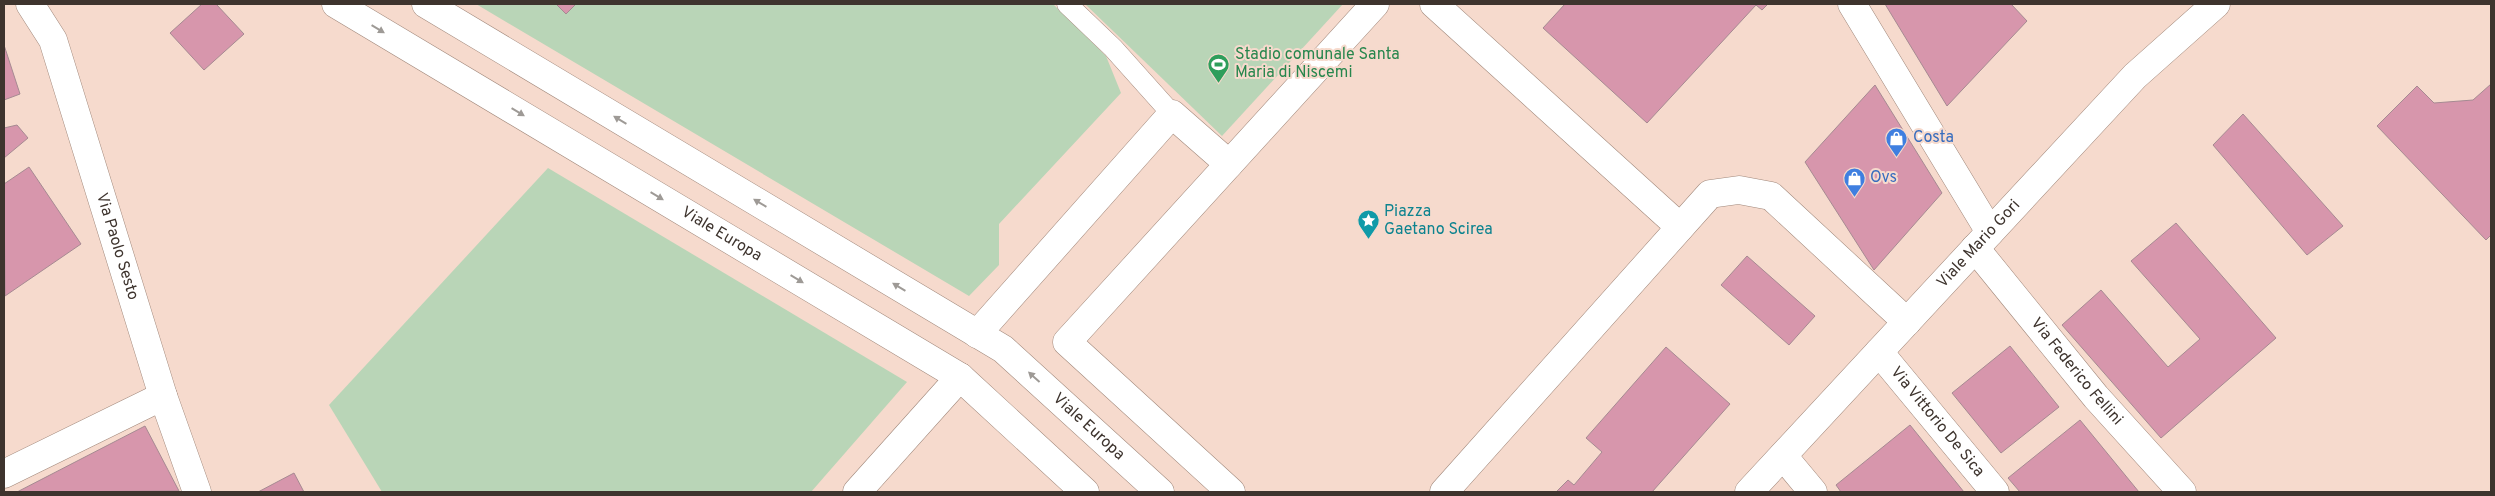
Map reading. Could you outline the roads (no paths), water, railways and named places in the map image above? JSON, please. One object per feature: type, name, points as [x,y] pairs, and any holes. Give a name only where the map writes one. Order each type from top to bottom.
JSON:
[{"type":"street","name":"Via Paolo Sesto","points":[[30,4],[54,40],[163,396],[197,492]]},
{"type":"street","name":"Viale Europa","points":[[336,4],[960,377],[1085,492]]},
{"type":"street","name":"Viale Europa","points":[[426,4],[1003,348],[1160,492]]},
{"type":"street","points":[[1231,492],[1067,342],[1375,4]]},
{"type":"street","points":[[1434,4],[1680,227]]},
{"type":"street","name":"Via Federico Fellini","points":[[1852,4],[1983,240],[2096,397],[2182,492]]},
{"type":"street","name":"Viale Mario Gori","points":[[1749,492],[2135,76],[2216,4]]},
{"type":"street","points":[[977,334],[1172,114],[1229,164]]},
{"type":"street","points":[[1444,492],[1710,194],[1739,190],[1771,196],[1907,322]]},
{"type":"street","name":"Via Vittorio De Sica","points":[[1879,352],[1995,492]]},
{"type":"street","points":[[857,492],[960,377]]},
{"type":"street","points":[[4,474],[163,396]]},
{"type":"street","points":[[1783,456],[1812,492]]},
{"type":"lane","points":[[1066,4],[1113,48],[1172,114]]},
{"type":"place","name":"Stadio comunale Santa Maria di Niscemi","points":[[1219,83]]},
{"type":"place","name":"Costa","points":[[1897,157]]},
{"type":"place","name":"Ovs","points":[[1854,197]]},
{"type":"place","name":"Piazza Gaetano Scirea","points":[[1368,240]]}]
